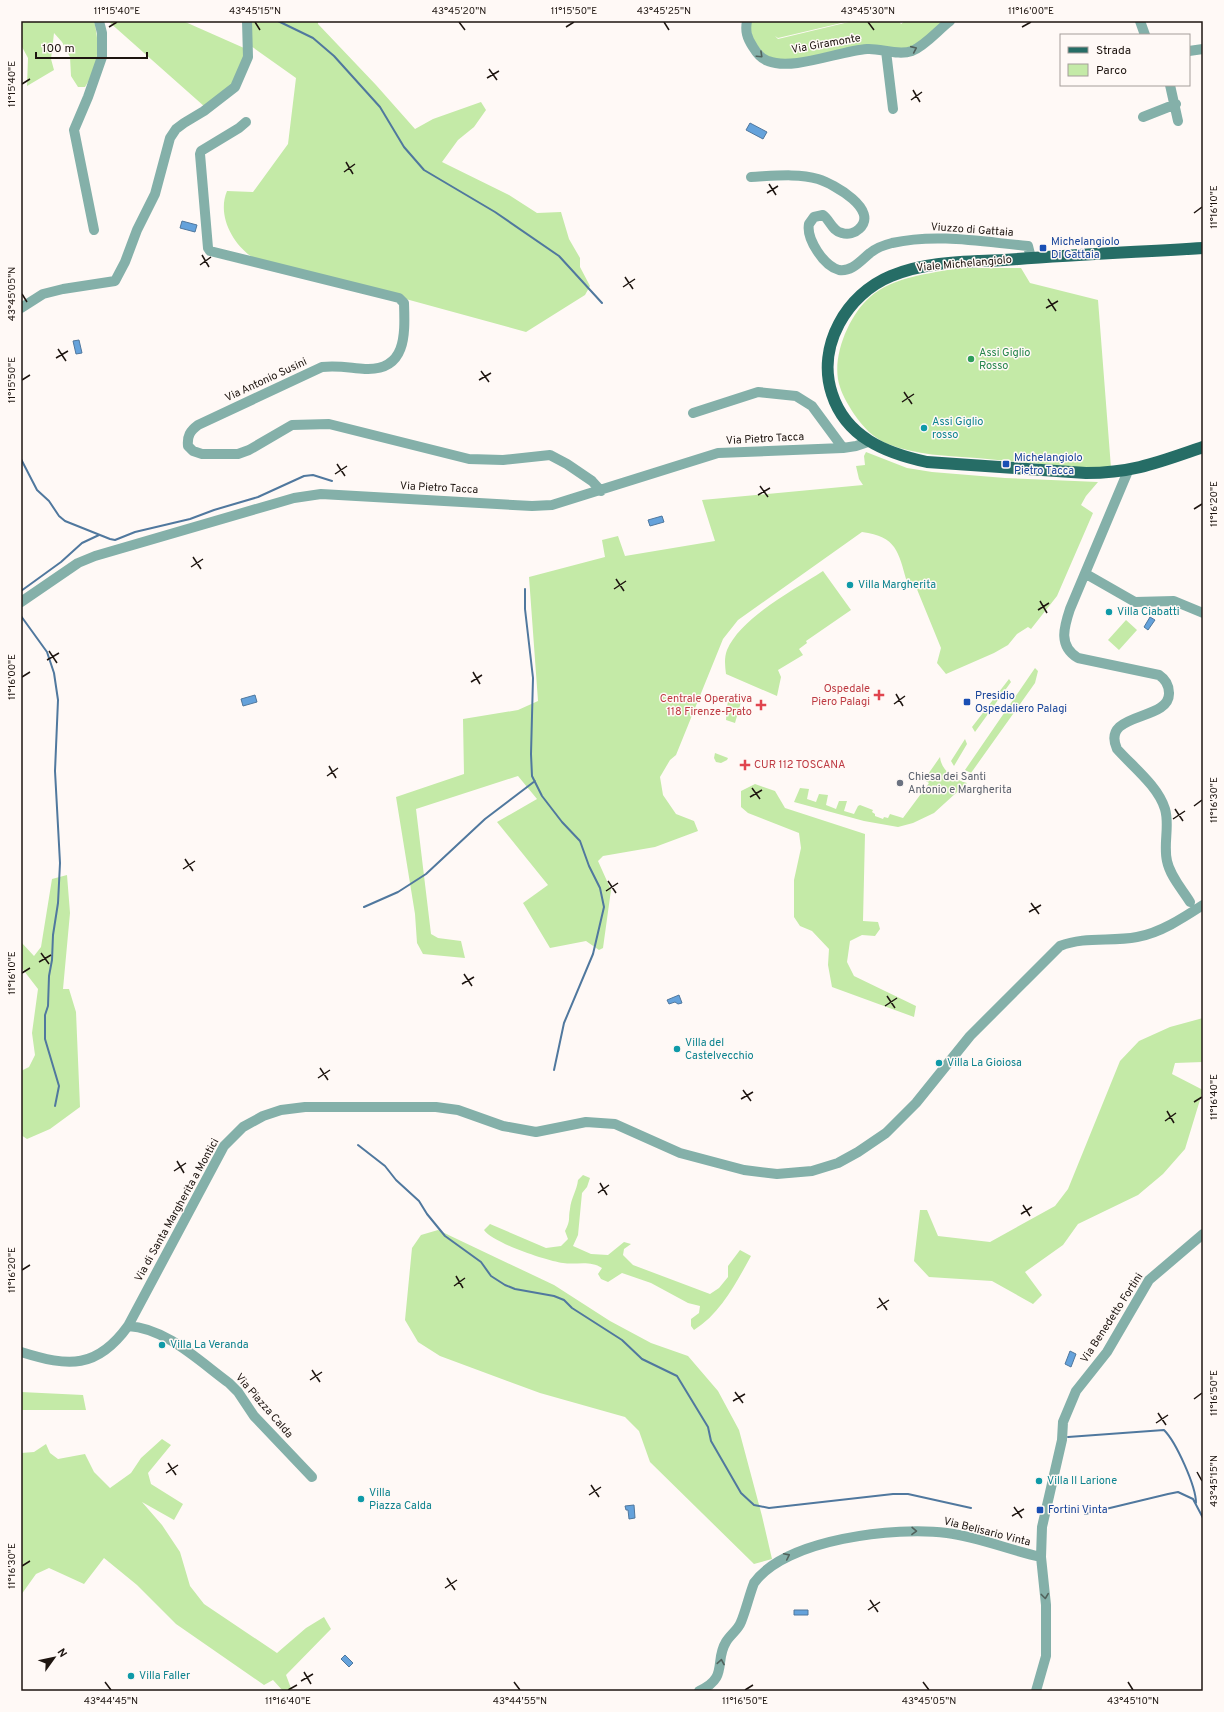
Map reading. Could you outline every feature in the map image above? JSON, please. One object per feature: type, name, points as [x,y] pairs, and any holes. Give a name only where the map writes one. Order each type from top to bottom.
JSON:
[{"type":"main road","name":"Viale Michelangiolo","points":[[1203,248],[951,263],[909,269],[876,283],[850,305],[842,318],[832,342],[829,357],[828,378],[831,393],[841,413],[850,426],[868,442],[897,454],[927,462],[1086,473],[1128,471],[1155,464],[1203,447]]},
{"type":"street","points":[[94,230],[74,130],[88,97],[102,57],[102,33],[99,21]]},
{"type":"street","points":[[21,308],[43,294],[63,289],[115,281],[125,262],[137,230],[155,194],[170,138],[176,129],[204,112],[235,86],[248,57],[247,21]]},
{"type":"street","name":"Via Giramonte","points":[[747,21],[746,27],[748,39],[757,53],[767,61],[783,64],[865,50],[904,53],[918,48],[950,21]]},
{"type":"street","points":[[1140,21],[1145,34]]},
{"type":"street","points":[[1190,51],[1203,49]]},
{"type":"street","points":[[886,51],[893,109]]},
{"type":"street","points":[[1170,86],[1176,104],[1178,121]]},
{"type":"street","points":[[1143,117],[1176,104]]},
{"type":"street","name":"Via Antonio Susini","points":[[246,122],[239,128],[201,151],[200,154],[208,248],[210,251],[399,298],[404,304],[405,336],[399,353],[393,361],[382,367],[366,369],[338,365],[322,368],[198,425],[190,431],[187,439],[188,446],[193,451],[202,454],[238,454],[249,450],[292,425],[329,424],[469,459],[516,459],[550,455],[567,464],[592,481],[601,491]]},
{"type":"street","name":"Viuzzo di Gattaia","points":[[751,176],[791,176],[819,179],[829,184],[861,206],[865,216],[865,221],[860,228],[853,233],[843,234],[837,231],[822,215],[814,217],[809,224],[808,231],[813,242],[827,262],[839,270],[851,268],[871,252],[889,244],[935,238],[1028,246],[1031,258]]},
{"type":"street","points":[[693,413],[758,392],[796,396],[812,406],[843,448]]},
{"type":"street","name":"Via Pietro Tacca","points":[[21,602],[78,563],[95,556],[294,498],[321,494],[539,506],[561,504],[718,453],[843,448],[868,442]]},
{"type":"street","points":[[1128,471],[1064,628],[1063,636],[1069,650],[1073,655],[1086,661],[1159,675],[1168,684],[1169,697],[1165,704],[1124,724],[1114,737],[1117,749],[1156,792],[1163,803],[1167,819],[1167,862],[1170,870],[1190,902]]},
{"type":"street","points":[[1086,574],[1135,602],[1174,601],[1203,613]]},
{"type":"street","name":"Via di Santa Margherita a Montici","points":[[21,1352],[56,1362],[76,1362],[92,1358],[106,1351],[128,1326],[224,1146],[243,1127],[263,1116],[281,1110],[305,1107],[436,1107],[458,1110],[504,1126],[536,1132],[586,1122],[615,1124],[680,1153],[744,1170],[777,1174],[812,1171],[838,1163],[858,1152],[886,1133],[916,1103],[970,1036],[1060,946],[1073,941],[1138,937],[1157,931],[1203,905]]},
{"type":"street","name":"Via Benedetto Fortini","points":[[1036,1691],[1046,1656],[1046,1605],[1041,1557],[1042,1527],[1062,1440],[1064,1422],[1076,1391],[1107,1352],[1149,1280],[1203,1234]]},
{"type":"street","name":"Via Piazza Calda","points":[[128,1326],[138,1326],[163,1335],[229,1383],[238,1392],[254,1416],[312,1477]]},
{"type":"street","name":"Via Belisario Vinta","points":[[699,1691],[710,1685],[716,1678],[720,1669],[724,1646],[741,1622],[757,1578],[783,1558],[800,1550],[861,1536],[906,1531],[930,1531],[965,1536],[1041,1557]]},
{"type":"green space","points":[[21,21],[94,21],[97,38],[96,63],[90,79],[85,87],[78,87],[71,76],[70,57],[62,42],[54,33],[51,59],[54,70],[27,86],[28,58],[21,45]]},
{"type":"green space","points":[[108,21],[183,21],[244,48],[245,57],[231,86],[205,107]]},
{"type":"green space","points":[[250,21],[318,21],[318,24],[376,85],[415,129],[433,119],[481,102],[486,110],[474,127],[458,140],[442,162],[509,195],[537,213],[561,212],[569,239],[580,258],[580,267],[590,286],[585,295],[526,332],[252,257],[238,244],[228,228],[225,219],[224,200],[227,191],[253,192],[288,144],[296,78],[251,46]]},
{"type":"green space","points":[[751,21],[850,21],[778,38],[775,36],[778,39],[853,21],[899,21],[901,24],[905,21],[948,21],[911,48],[772,61],[759,48],[753,38],[751,33]]},
{"type":"green space","name":"Assi Giglio Rosso","points":[[959,268],[1021,268],[1030,283],[1098,300],[1111,468],[1089,468],[943,456],[910,451],[878,439],[857,419],[843,394],[838,376],[838,364],[843,338],[855,315],[870,297],[890,284],[924,274]]},
{"type":"green space","points":[[866,452],[907,468],[932,472],[1005,478],[1098,482],[1086,496],[1081,505],[1093,513],[1057,596],[1031,629],[1028,627],[1017,634],[1008,645],[994,653],[946,674],[937,663],[941,648],[914,582],[907,582],[901,562],[894,547],[883,538],[874,534],[862,532],[738,620],[723,639],[676,755],[670,760],[660,777],[663,795],[676,814],[694,821],[698,831],[655,847],[603,856],[598,861],[611,890],[603,948],[599,950],[586,941],[550,948],[523,903],[548,885],[497,822],[537,799],[518,776],[416,809],[431,934],[438,938],[461,941],[465,958],[423,954],[417,943],[415,914],[396,797],[464,774],[463,719],[518,710],[538,701],[529,577],[605,557],[602,540],[618,536],[625,556],[715,541],[702,500],[863,485],[859,479],[856,466],[865,465],[864,456]]},
{"type":"green space","points":[[823,571],[851,610],[806,641],[807,643],[799,649],[803,655],[778,670],[781,677],[777,696],[726,674],[725,659],[727,650],[734,638],[744,626],[769,605]]},
{"type":"green space","points":[[1126,620],[1137,630],[1119,650],[1108,640]]},
{"type":"green space","points":[[1035,668],[1038,671],[1035,683],[971,773],[965,770]]},
{"type":"green space","points":[[1009,679],[1011,682],[975,732],[972,727]]},
{"type":"green space","points":[[728,698],[741,702],[735,723],[726,720]]},
{"type":"green space","points":[[965,739],[967,744],[954,766],[951,761]]},
{"type":"green space","points":[[715,753],[728,758],[721,763],[716,762],[714,758]]},
{"type":"green space","points":[[940,757],[943,766],[949,774],[957,780],[967,783],[934,813],[913,823],[898,827],[864,821],[794,802],[800,788],[809,789],[807,799],[816,802],[819,794],[828,795],[826,805],[836,809],[839,801],[847,801],[844,811],[854,814],[860,805],[873,810],[872,812],[875,816],[883,819],[884,817],[888,818],[890,814],[903,818],[929,783],[924,780]]},
{"type":"green space","points":[[755,784],[775,791],[785,808],[865,834],[863,921],[878,922],[880,929],[875,936],[862,935],[850,941],[847,962],[854,976],[916,1006],[914,1017],[832,987],[828,965],[829,949],[812,931],[800,926],[794,917],[794,880],[801,848],[799,833],[748,813],[741,807],[741,791]]},
{"type":"green space","points":[[67,875],[70,913],[63,989],[69,989],[76,1012],[80,1107],[50,1129],[27,1139],[21,1135],[21,1071],[29,1067],[35,1055],[32,1033],[38,989],[21,967],[21,942],[34,956],[41,947],[52,879]]},
{"type":"green space","points":[[1203,1018],[1203,1062],[1175,1063],[1172,1074],[1203,1090],[1185,1149],[1163,1174],[1138,1195],[1078,1224],[1063,1245],[1025,1272],[1042,1295],[1033,1304],[992,1281],[929,1277],[914,1261],[920,1210],[927,1210],[938,1236],[990,1242],[1055,1206],[1068,1189],[1120,1061],[1139,1041],[1170,1027]]},
{"type":"green space","points":[[583,1175],[590,1178],[587,1187],[582,1193],[578,1235],[573,1246],[591,1254],[608,1255],[624,1242],[631,1244],[624,1249],[623,1255],[633,1265],[710,1294],[719,1288],[728,1277],[728,1266],[740,1250],[751,1256],[727,1297],[704,1323],[694,1330],[691,1326],[691,1319],[699,1313],[700,1306],[688,1303],[651,1283],[622,1273],[608,1282],[601,1279],[598,1274],[602,1268],[593,1264],[563,1263],[545,1259],[509,1246],[489,1235],[484,1230],[490,1224],[546,1248],[561,1246],[568,1239],[565,1231],[569,1222],[569,1212],[578,1180]]},
{"type":"green space","points":[[438,1230],[554,1285],[610,1321],[651,1343],[688,1356],[718,1391],[739,1430],[772,1559],[754,1564],[650,1462],[639,1431],[625,1417],[540,1393],[440,1356],[418,1342],[405,1320],[412,1248],[421,1235]]},
{"type":"green space","points":[[21,1392],[83,1395],[86,1410],[21,1410]]},
{"type":"green space","points":[[162,1439],[171,1445],[148,1473],[151,1484],[183,1504],[174,1520],[142,1502],[162,1525],[180,1552],[190,1586],[204,1604],[277,1653],[306,1628],[324,1617],[331,1629],[286,1675],[292,1691],[283,1691],[273,1680],[264,1685],[176,1624],[137,1585],[104,1558],[84,1584],[49,1568],[36,1574],[21,1595],[21,1453],[34,1452],[46,1444],[50,1453],[58,1459],[85,1454],[94,1472],[110,1488],[131,1473],[141,1458]]},
{"type":"water","points":[[750,123],[767,132],[763,139],[746,130]]},
{"type":"water","points":[[182,221],[197,225],[195,232],[180,228]]},
{"type":"water","points":[[79,340],[82,353],[76,354],[73,341]]},
{"type":"water","points":[[662,516],[664,522],[650,526],[648,520]]},
{"type":"water","points":[[1150,617],[1155,620],[1148,630],[1144,627]]},
{"type":"water","points":[[255,695],[257,702],[243,706],[241,699]]},
{"type":"water","points":[[679,995],[682,1003],[678,1004],[675,1002],[669,1004],[667,1000]]},
{"type":"water","points":[[1070,1351],[1076,1354],[1071,1367],[1065,1364]]},
{"type":"water","points":[[634,1505],[635,1518],[629,1519],[628,1510],[626,1510],[625,1506]]},
{"type":"water","points":[[794,1610],[808,1610],[808,1615],[794,1615]]},
{"type":"water","points":[[345,1655],[353,1663],[349,1667],[341,1659]]},
{"type":"waterway","points":[[278,21],[313,38],[334,56],[380,107],[404,147],[424,170],[495,212],[559,256],[602,303]]},
{"type":"waterway","points":[[21,459],[37,490],[49,501],[59,516],[65,521],[115,540],[135,532],[190,519],[258,497],[304,476],[313,475],[332,481]]},
{"type":"waterway","points":[[21,591],[61,562],[82,543],[99,535]]},
{"type":"waterway","points":[[525,589],[525,609],[533,678],[531,754],[532,776],[542,796],[562,822],[580,841],[589,866],[600,888],[604,907],[593,954],[564,1023],[554,1070]]},
{"type":"waterway","points":[[21,616],[47,652],[54,673],[58,700],[55,771],[60,863],[58,903],[49,976],[48,1006],[45,1015],[45,1039],[59,1086],[55,1106]]},
{"type":"waterway","points":[[364,907],[398,892],[426,874],[485,819],[535,781]]},
{"type":"waterway","points":[[358,1145],[385,1166],[396,1180],[419,1201],[427,1214],[445,1236],[481,1262],[491,1276],[505,1285],[515,1289],[554,1296],[564,1300],[572,1308],[622,1340],[642,1359],[677,1376],[708,1427],[711,1441],[741,1493],[754,1505],[769,1508],[893,1494],[908,1494],[971,1508]]},
{"type":"waterway","points":[[1068,1437],[1164,1430],[1174,1444],[1189,1476],[1193,1486],[1196,1503]]},
{"type":"waterway","points":[[1085,1514],[1178,1492],[1193,1499],[1203,1518]]},
{"type":"place","name":"Michelangiolo Di Gattaia","points":[[1043,248]]},
{"type":"place","name":"Assi Giglio Rosso","points":[[971,359]]},
{"type":"place","name":"Assi Giglio rosso","points":[[924,428]]},
{"type":"place","name":"Michelangiolo Pietro Tacca","points":[[1006,464]]},
{"type":"place","name":"Villa Margherita","points":[[850,585]]},
{"type":"place","name":"Villa Ciabatti","points":[[1109,612]]},
{"type":"place","name":"Ospedale Piero Palagi","points":[[879,695]]},
{"type":"place","name":"Presidio Ospedaliero Palagi","points":[[967,702]]},
{"type":"place","name":"Centrale Operativa 118 Firenze-Prato","points":[[761,705]]},
{"type":"place","name":"CUR 112 TOSCANA","points":[[745,765]]},
{"type":"place","name":"Chiesa dei Santi Antonio e Margherita","points":[[900,783]]},
{"type":"place","name":"Villa del Castelvecchio","points":[[677,1049]]},
{"type":"place","name":"Villa La Gioiosa","points":[[939,1063]]},
{"type":"place","name":"Villa La Veranda","points":[[162,1345]]},
{"type":"place","name":"Villa Il Larione","points":[[1039,1481]]},
{"type":"place","name":"Villa Piazza Calda","points":[[361,1499]]},
{"type":"place","name":"Fortini Vinta","points":[[1040,1510]]},
{"type":"place","name":"Villa Faller","points":[[131,1676]]}]
